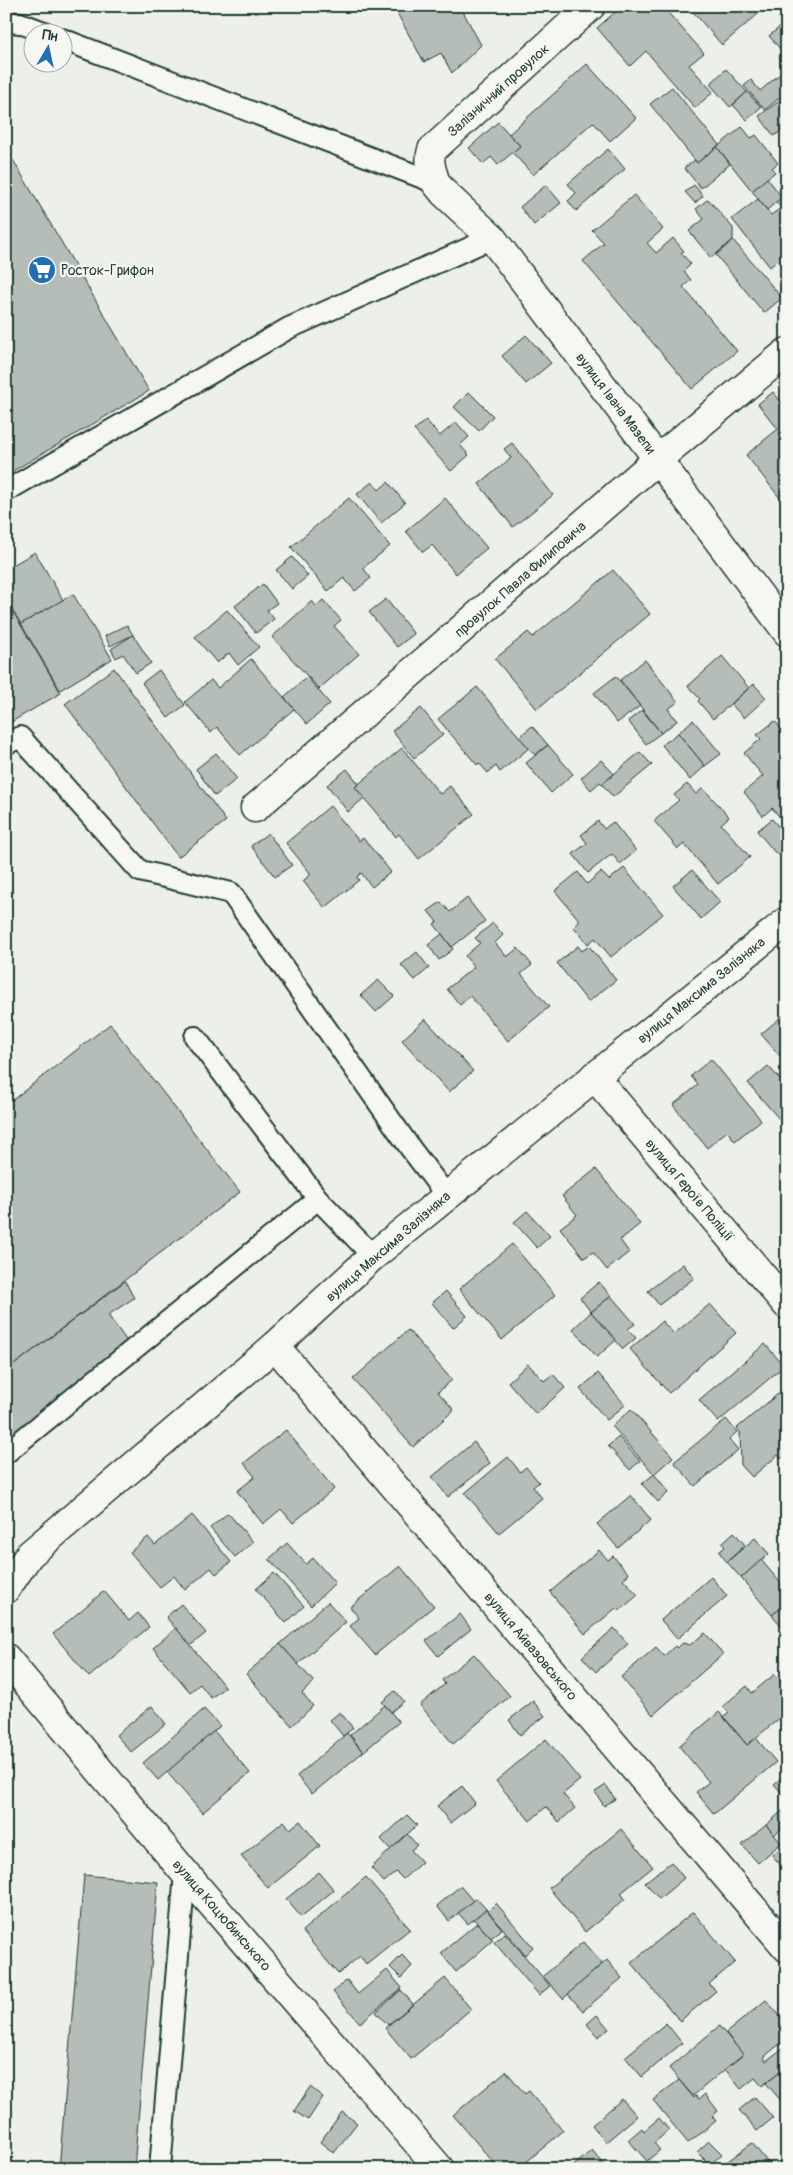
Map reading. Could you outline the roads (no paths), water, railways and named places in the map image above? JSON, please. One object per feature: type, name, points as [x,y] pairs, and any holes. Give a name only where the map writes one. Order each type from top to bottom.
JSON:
[{"type":"street","name":"Залізничний провулок","points":[[436,183],[430,166],[429,157],[432,150],[591,6]]},
{"type":"street","name":"вулиця Івана Мазепи","points":[[436,183],[444,193],[492,238],[787,632]]},
{"type":"street","name":"провулок Павла Филиповича","points":[[255,808],[658,459],[787,352]]},
{"type":"street","name":"вулиця Максима Залізняка","points":[[6,1589],[29,1555],[275,1346],[374,1256],[446,1195],[787,921]]},
{"type":"street","name":"вулиця Героїв Поліції","points":[[594,1076],[787,1305]]},
{"type":"street","name":"вулиця Айвазовського","points":[[275,1346],[787,1948]]},
{"type":"street","name":"вулиця Коцюбинського","points":[[6,1658],[185,1873],[440,2169]]},
{"type":"lane","points":[[6,22],[22,24]]},
{"type":"lane","points":[[72,44],[436,183]]},
{"type":"lane","points":[[6,491],[289,328],[492,238]]},
{"type":"lane","points":[[6,744],[20,737],[140,870],[231,893],[446,1195]]},
{"type":"lane","points":[[195,1037],[318,1199],[374,1256]]},
{"type":"lane","points":[[6,1453],[318,1199]]},
{"type":"lane","points":[[160,2169],[185,1873]]},
{"type":"place","name":"Росток-Грифон","points":[[42,270]]}]
